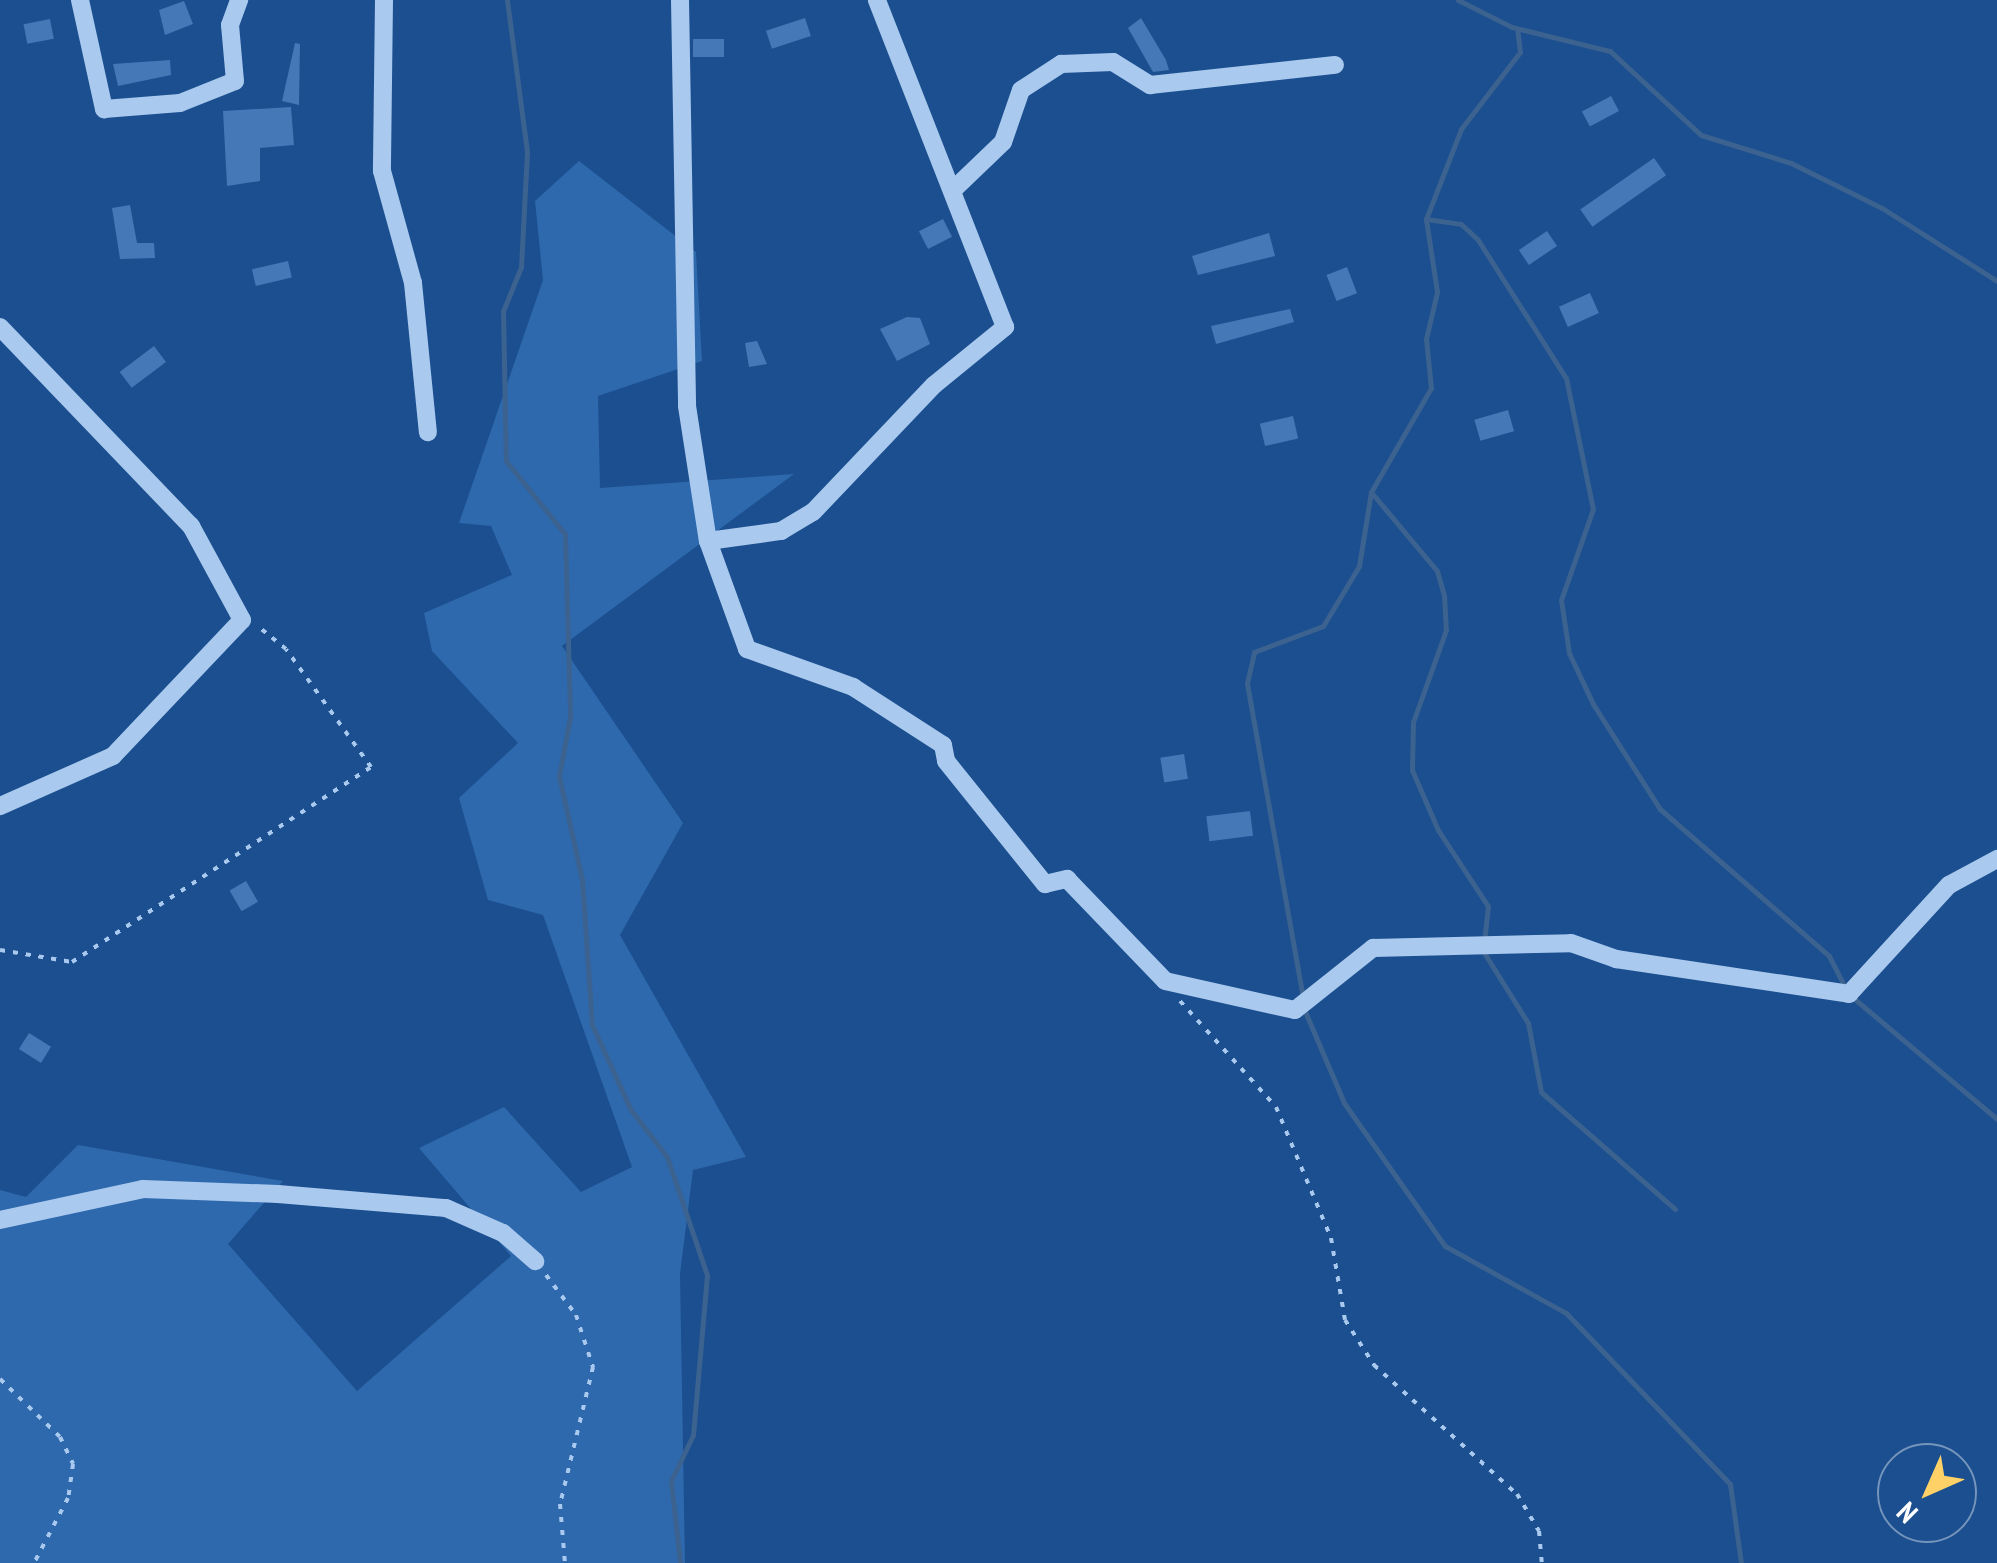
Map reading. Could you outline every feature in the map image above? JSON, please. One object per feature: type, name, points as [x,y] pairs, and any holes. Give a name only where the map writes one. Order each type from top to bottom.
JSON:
[{"type":"street","points":[[80,0],[104,109],[180,104],[235,81],[230,25],[239,0]]},
{"type":"street","points":[[384,0],[382,171],[412,282],[428,432]]},
{"type":"street","points":[[680,0],[689,171],[683,366],[708,541],[747,649],[853,687],[943,745],[946,761],[1046,884],[1067,879],[1165,981],[1295,1010],[1373,948],[1570,942],[1616,958],[1849,994],[1950,885],[1997,859]]},
{"type":"street","points":[[708,541],[782,531],[813,512],[934,384],[1006,327],[877,0]]},
{"type":"street","points":[[953,190],[1003,142],[1021,90],[1062,64],[1113,62],[1150,85],[1334,65]]},
{"type":"street","points":[[0,327],[7,352],[191,526],[242,620],[113,756],[0,806]]},
{"type":"street","points":[[0,1220],[143,1189],[278,1194],[446,1208],[503,1233],[535,1261]]},
{"type":"path","points":[[0,950],[72,962],[371,767],[286,649],[242,620]]},
{"type":"path","points":[[1165,981],[1276,1107],[1331,1238],[1345,1320],[1374,1365],[1517,1494],[1539,1531],[1542,1563]]},
{"type":"path","points":[[535,1261],[576,1315],[593,1367],[560,1504],[564,1563]]},
{"type":"path","points":[[0,1379],[60,1437],[73,1464],[68,1498],[34,1563]]},
{"type":"shaded area","points":[[579,161],[696,252],[702,361],[598,396],[600,488],[794,474],[562,646],[683,823],[620,935],[746,1157],[693,1170],[680,1274],[685,1563],[0,1563],[0,1190],[26,1197],[78,1145],[283,1181],[228,1244],[357,1391],[511,1256],[419,1148],[504,1107],[581,1192],[632,1167],[543,915],[488,900],[459,798],[518,743],[432,651],[424,613],[512,575],[491,526],[459,523],[543,280],[535,201]]},
{"type":"building","points":[[184,1],[193,24],[165,35],[159,10]]},
{"type":"building","points":[[805,18],[811,36],[772,49],[766,31]]},
{"type":"building","points":[[1141,18],[1169,70],[1153,72],[1128,28]]},
{"type":"building","points":[[50,19],[54,39],[27,44],[23,24]]},
{"type":"building","points":[[693,39],[724,39],[724,57],[693,57]]},
{"type":"building","points":[[295,43],[300,44],[299,105],[282,101]]},
{"type":"building","points":[[170,60],[171,75],[118,86],[113,64]]},
{"type":"building","points":[[1611,96],[1619,111],[1590,127],[1582,111]]},
{"type":"building","points":[[291,107],[294,145],[260,148],[260,181],[227,186],[223,111]]},
{"type":"building","points":[[1654,158],[1666,175],[1592,227],[1580,210]]},
{"type":"building","points":[[130,205],[137,243],[154,243],[155,258],[120,259],[112,208]]},
{"type":"building","points":[[943,219],[952,237],[928,249],[919,231]]},
{"type":"building","points":[[1547,231],[1557,246],[1529,265],[1519,250]]},
{"type":"building","points":[[1269,233],[1275,256],[1198,275],[1192,256]]},
{"type":"building","points":[[288,261],[292,278],[256,286],[252,269]]},
{"type":"building","points":[[1347,267],[1357,293],[1336,301],[1326,275]]},
{"type":"building","points":[[1590,293],[1599,313],[1568,327],[1559,307]]},
{"type":"building","points":[[1290,309],[1294,322],[1216,344],[1211,326]]},
{"type":"building","points":[[907,317],[920,318],[930,344],[897,361],[880,329]]},
{"type":"building","points":[[757,341],[767,364],[749,367],[745,343]]},
{"type":"building","points":[[154,346],[166,362],[132,388],[120,372]]},
{"type":"building","points":[[1508,410],[1514,431],[1480,441],[1474,420]]},
{"type":"building","points":[[1293,416],[1298,438],[1265,446],[1260,424]]},
{"type":"building","points":[[1184,754],[1188,779],[1164,782],[1160,758]]},
{"type":"building","points":[[1250,811],[1253,836],[1209,841],[1206,816]]},
{"type":"building","points":[[246,881],[258,902],[242,911],[230,890]]},
{"type":"building","points":[[29,1033],[51,1047],[41,1063],[19,1049]]},
{"type":"waterway","points":[[507,0],[527,152],[521,267],[503,311],[506,461],[565,534],[570,717],[559,776],[582,880],[592,1025],[631,1110],[667,1157],[707,1275],[693,1435],[671,1481],[680,1563]]},
{"type":"waterway","points":[[1458,0],[1512,27],[1610,51],[1701,135],[1791,163],[1882,208],[1997,281]]},
{"type":"waterway","points":[[1303,998],[1247,683],[1254,652],[1323,626],[1359,566],[1371,492],[1431,388],[1426,339],[1437,292],[1426,219],[1461,129],[1520,52],[1517,29]]},
{"type":"waterway","points":[[1426,219],[1461,224],[1478,240],[1566,378],[1593,509],[1561,600],[1569,653],[1593,704],[1660,809],[1829,956],[1845,987]]},
{"type":"waterway","points":[[1371,492],[1437,571],[1444,595],[1446,630],[1413,722],[1412,770],[1438,830],[1488,906],[1483,951],[1528,1023],[1541,1092],[1675,1209]]},
{"type":"waterway","points":[[1851,996],[1997,1119]]},
{"type":"waterway","points":[[1304,1009],[1344,1103],[1445,1246],[1566,1313],[1730,1484],[1741,1563]]}]
